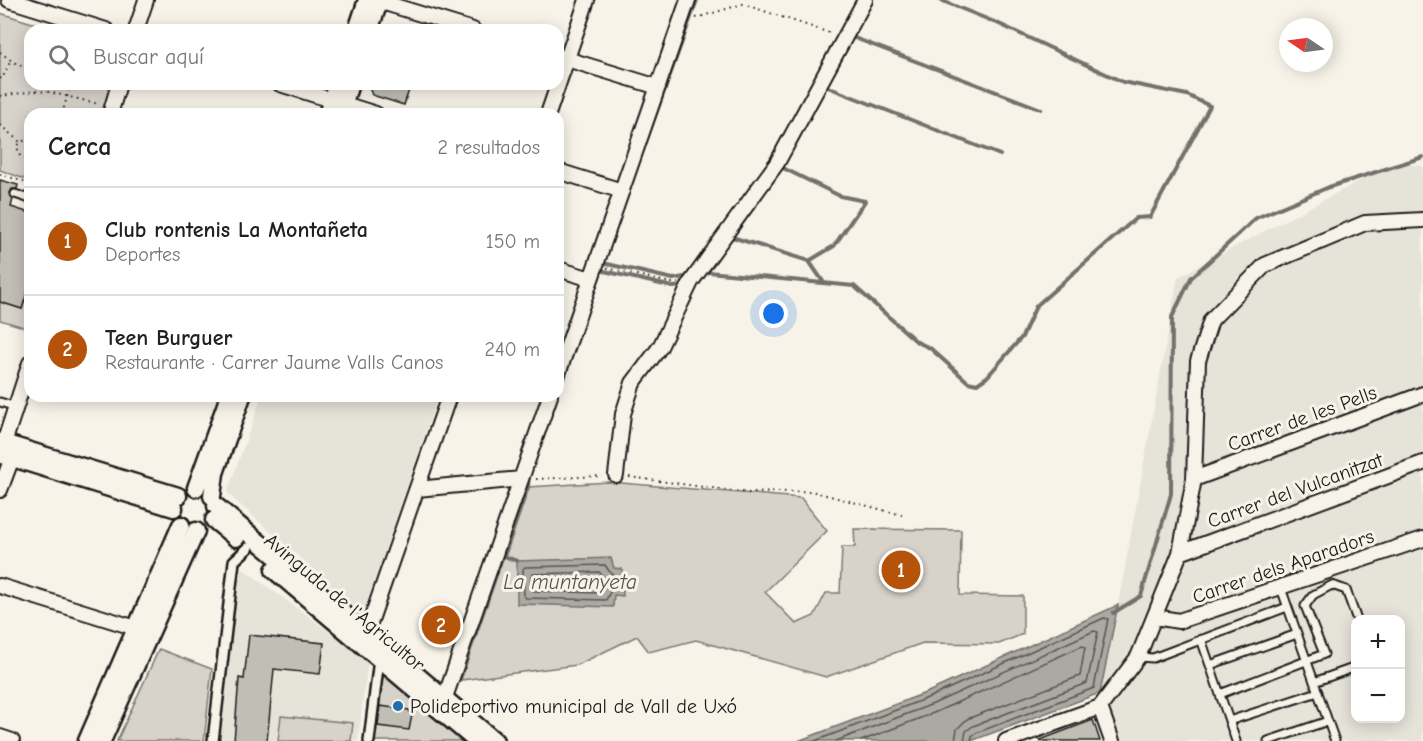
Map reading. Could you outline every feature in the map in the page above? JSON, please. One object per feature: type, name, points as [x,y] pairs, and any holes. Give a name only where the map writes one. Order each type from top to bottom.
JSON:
[{"type":"street","points":[[9,0],[87,24]]},
{"type":"street","points":[[138,24],[146,0]]},
{"type":"street","points":[[361,24],[375,0]]},
{"type":"street","points":[[370,24],[375,0]]},
{"type":"street","points":[[375,0],[453,24]]},
{"type":"street","points":[[564,52],[587,0]]},
{"type":"street","points":[[564,354],[688,0]]},
{"type":"street","points":[[616,475],[623,414],[633,383],[660,347],[691,282],[777,163],[865,0]]},
{"type":"street","points":[[564,58],[658,87]]},
{"type":"street","points":[[110,108],[117,90]]},
{"type":"street","points":[[294,90],[336,108]]},
{"type":"street","points":[[336,108],[338,90]]},
{"type":"street","points":[[336,108],[346,90]]},
{"type":"street","points":[[549,108],[554,90]]},
{"type":"street","points":[[564,173],[622,190]]},
{"type":"street","points":[[1006,741],[1100,707],[1138,657],[1180,553],[1194,479],[1198,361],[1211,320],[1265,265],[1365,223],[1423,220]]},
{"type":"street","points":[[564,269],[593,272]]},
{"type":"street","points":[[0,490],[5,422],[16,407],[24,382]]},
{"type":"street","name":"Carrer de les Pells","points":[[1194,479],[1423,394]]},
{"type":"street","points":[[176,502],[196,488],[227,402]]},
{"type":"street","points":[[102,741],[144,630],[188,528],[214,507],[215,473],[240,402]]},
{"type":"street","points":[[364,639],[447,402]]},
{"type":"street","points":[[443,705],[548,402]]},
{"type":"street","points":[[4,450],[176,502],[188,528]]},
{"type":"street","name":"Carrer del Vulcanitzat","points":[[1180,553],[1423,463]]},
{"type":"street","points":[[417,489],[521,479]]},
{"type":"street","points":[[196,488],[214,507]]},
{"type":"street","name":"Avinguda de l'Agricultor","points":[[214,507],[248,548],[364,639],[379,659],[495,741]]},
{"type":"street","name":"Avinguda de l'Agricultor","points":[[214,507],[443,705],[476,741]]},
{"type":"street","name":"Carrer dels Aparadors","points":[[1155,617],[1179,621],[1423,539]]},
{"type":"street","points":[[213,741],[234,561],[248,548]]},
{"type":"street","points":[[0,586],[144,630]]},
{"type":"street","points":[[87,741],[144,630]]},
{"type":"street","points":[[369,741],[379,659]]},
{"type":"street","points":[[1100,707],[1112,741]]},
{"type":"street","points":[[0,738],[12,741]]},
{"type":"lane","points":[[15,194],[24,197]]},
{"type":"lane","points":[[0,402],[16,407]]},
{"type":"lane","points":[[1220,693],[1324,654],[1305,606],[1313,595],[1332,585],[1346,590],[1355,615]]},
{"type":"lane","points":[[1281,588],[1335,741]]},
{"type":"lane","points":[[1138,657],[1153,658],[1287,607]]},
{"type":"lane","points":[[1210,665],[1297,634]]},
{"type":"lane","points":[[1201,639],[1236,741]]},
{"type":"lane","points":[[1314,682],[1351,669]]},
{"type":"lane","points":[[1229,721],[1318,692]]},
{"type":"lane","points":[[1268,741],[1328,721]]},
{"type":"path","points":[[690,19],[742,4],[844,37]]},
{"type":"path","points":[[0,52],[24,68]]},
{"type":"path","points":[[0,78],[2,79],[10,60]]},
{"type":"path","points":[[64,108],[69,90]]},
{"type":"path","points":[[0,96],[35,91],[49,92],[103,108]]},
{"type":"path","points":[[0,125],[20,142]]},
{"type":"path","points":[[20,142],[24,140]]},
{"type":"path","points":[[20,142],[17,152],[24,157]]},
{"type":"path","points":[[0,174],[24,182]]},
{"type":"path","points":[[593,272],[671,283],[691,282]]},
{"type":"path","points":[[521,479],[616,475],[749,493],[811,491],[902,515]]},
{"type":"shaded area","points":[[0,13],[36,24],[24,24],[24,90],[113,90],[108,108],[24,108],[24,179],[0,170]]},
{"type":"shaded area","points":[[1393,163],[1423,166],[1423,741],[1117,741],[1098,692],[1118,605],[1178,277]]},
{"type":"shaded area","points":[[0,302],[22,309],[24,303],[24,327],[0,320]]},
{"type":"shaded area","points":[[260,402],[436,402],[363,614],[227,493]]},
{"type":"shaded area","points":[[609,482],[801,498],[827,531],[765,592],[796,624],[814,616],[826,593],[840,593],[842,547],[855,547],[854,529],[961,530],[960,595],[1023,596],[1023,634],[999,644],[923,643],[826,677],[696,640],[649,652],[637,636],[577,665],[461,680],[528,487]]},
{"type":"shaded area","points":[[238,565],[368,660],[358,741],[219,741]]},
{"type":"shaded area","points":[[159,649],[212,669],[204,741],[117,741]]},
{"type":"shaded area","name":"Polideportivo municipal de Vall de Uxó","points":[[379,670],[462,741],[371,741]]},
{"type":"shaded area","points":[[281,716],[353,723],[351,741],[278,741]]},
{"type":"water","name":"La muntanyeta","points":[[611,558],[614,568],[622,569],[623,596],[614,595],[613,607],[517,604],[517,561]]},
{"type":"water","points":[[1118,605],[1100,693],[971,741],[798,741],[928,692]]},
{"type":"building","points":[[370,90],[409,90],[404,105],[372,95]]},
{"type":"building","points":[[0,180],[18,185],[17,189],[12,189],[10,193],[13,199],[11,207],[24,211],[24,302],[22,309],[0,302]]},
{"type":"building","points":[[249,635],[324,643],[320,674],[274,669],[267,741],[234,741],[239,678],[244,679]]},
{"type":"building","points":[[380,706],[409,710],[412,715],[409,730],[378,726]]},
{"type":"building","points":[[1093,720],[1100,741],[1040,741],[1040,740]]},
{"type":"waterway","points":[[632,180],[697,0]]},
{"type":"waterway","points":[[708,272],[854,286],[917,342],[930,348],[968,382],[977,384],[987,377],[1022,337],[1036,306],[1136,218],[1150,217],[1210,106],[1187,95],[1123,82],[997,23],[940,0]]},
{"type":"waterway","points":[[852,37],[1041,109]]},
{"type":"waterway","points":[[825,86],[1000,155]]},
{"type":"waterway","points":[[1113,613],[1141,596],[1171,494],[1172,317],[1191,278],[1256,218],[1329,187],[1423,157]]},
{"type":"waterway","points":[[781,167],[840,196],[865,201],[834,246],[809,261]]},
{"type":"waterway","points":[[706,272],[745,218]]},
{"type":"waterway","points":[[732,237],[809,261],[824,283]]},
{"type":"waterway","points":[[603,263],[673,279],[690,276]]},
{"type":"waterway","points":[[600,270],[673,287],[684,286]]},
{"type":"waterway","points":[[517,561],[504,556],[528,487],[529,473]]},
{"type":"place","name":"Club rontenis La Montañeta","points":[[901,570]]},
{"type":"place","name":"Teen Burguer","points":[[441,625]]},
{"type":"place","name":"Polideportivo municipal de Vall de Uxó","points":[[398,706]]}]
